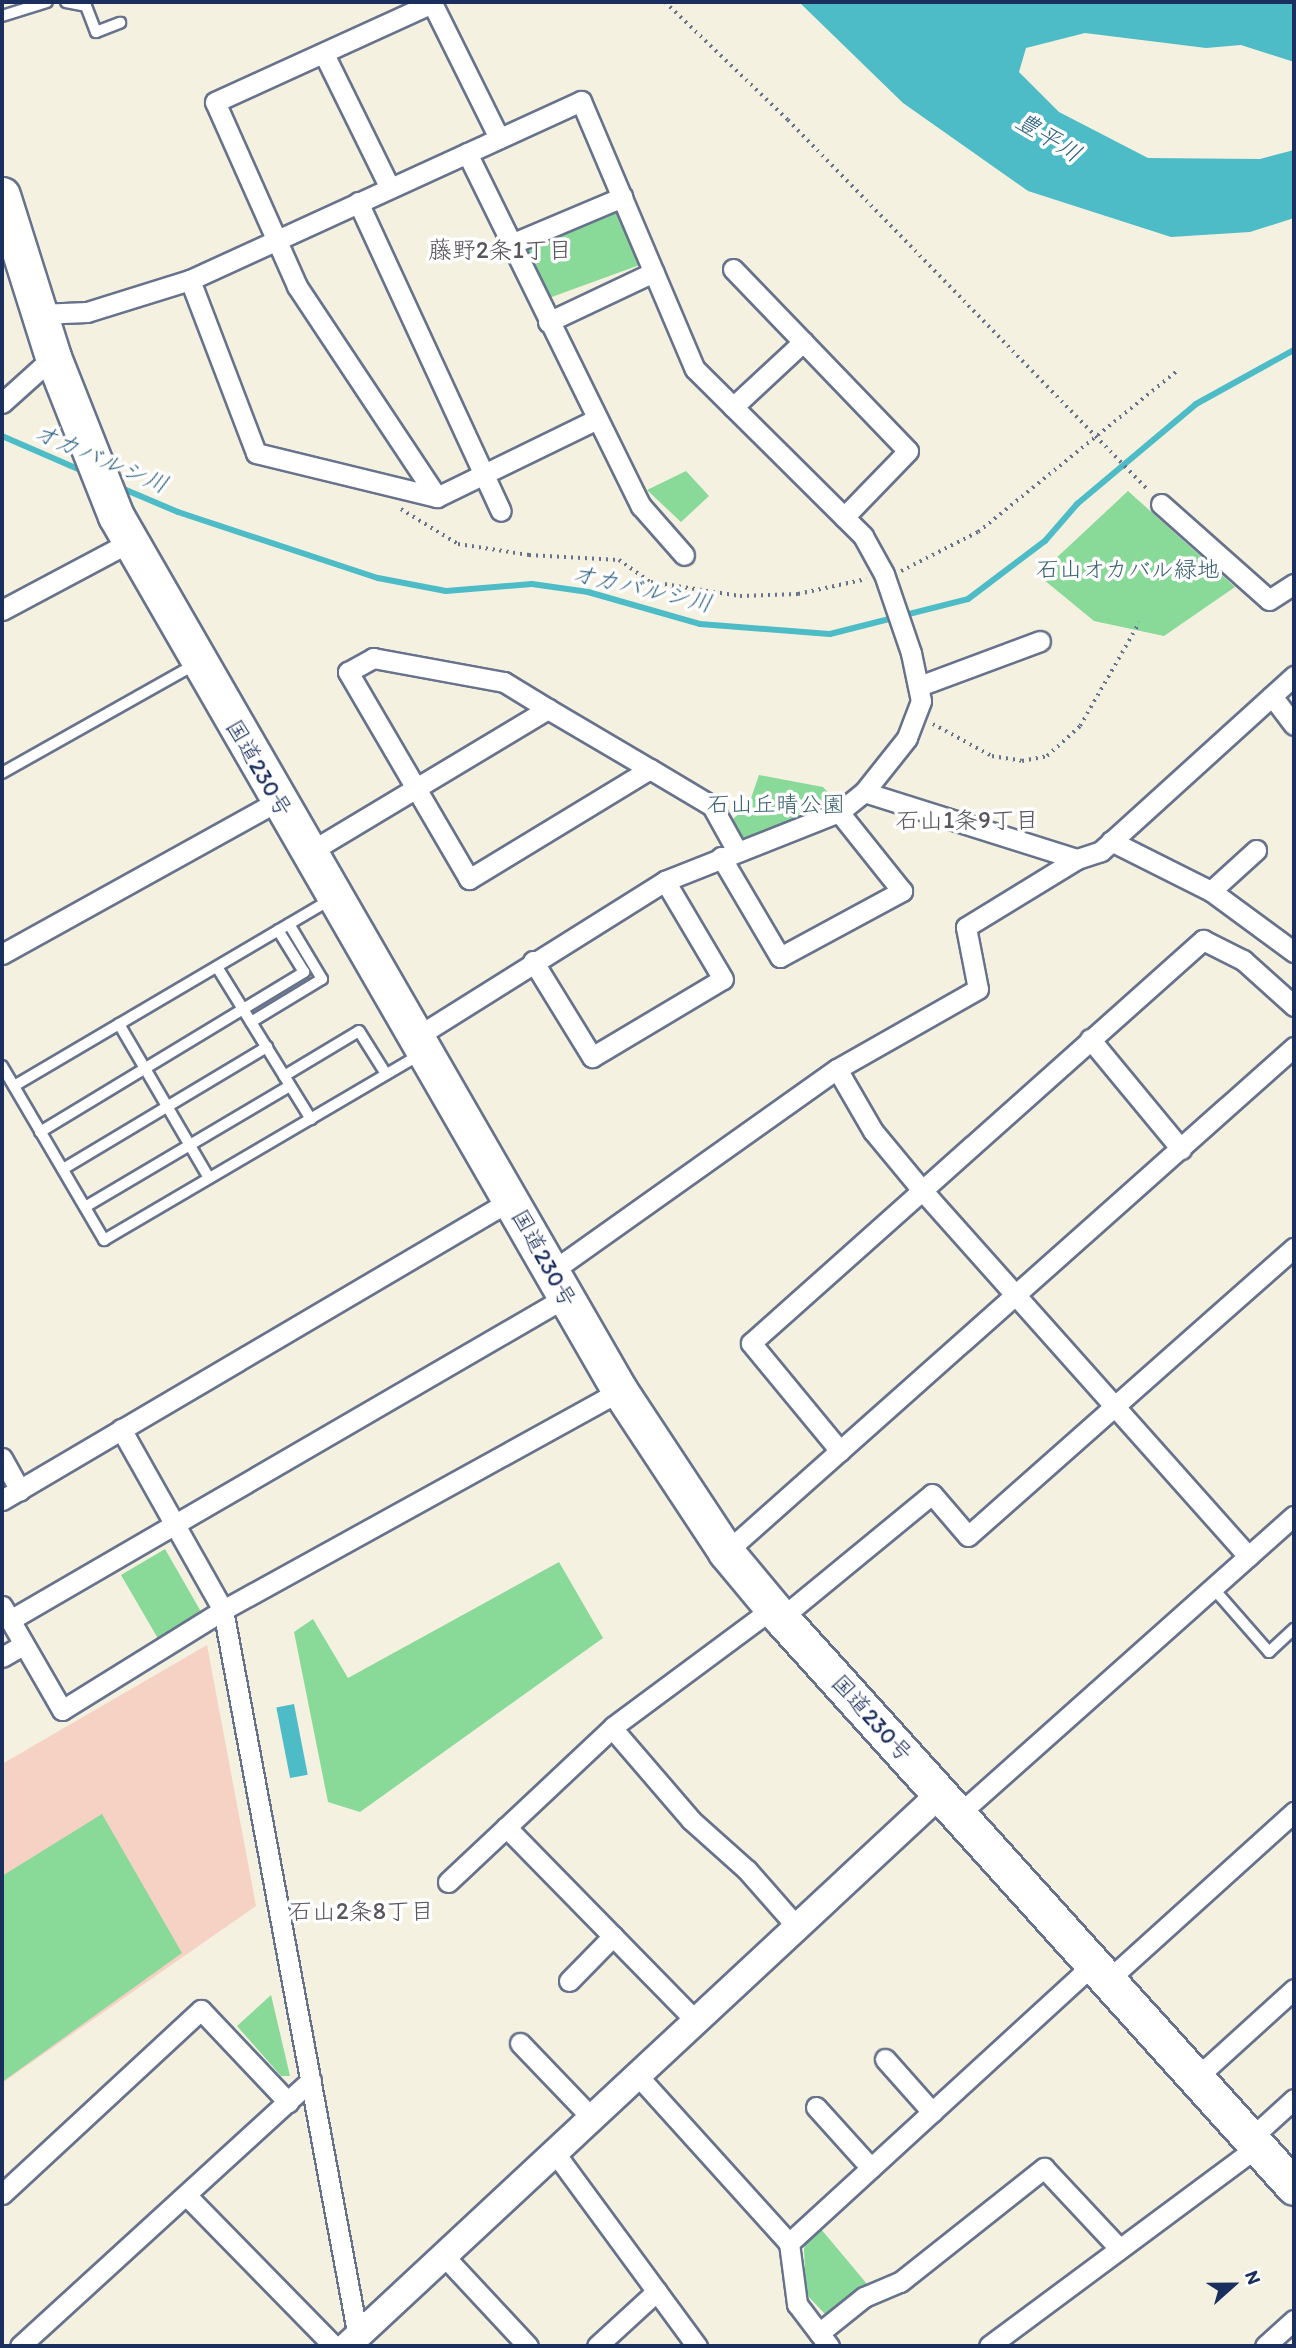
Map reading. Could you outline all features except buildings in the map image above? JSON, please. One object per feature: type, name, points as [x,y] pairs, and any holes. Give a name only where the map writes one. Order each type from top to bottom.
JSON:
[{"type":"highway","name":"国道230号","points":[[2,195],[9,240],[53,357],[123,528],[198,663],[621,1391],[726,1552],[777,1613],[1294,2187]]},
{"type":"street","points":[[436,497],[298,286],[215,102],[432,3],[499,138]]},
{"type":"street","points":[[324,54],[390,188]]},
{"type":"street","points":[[39,314],[87,312],[190,280],[277,243],[358,202],[581,101],[695,369],[863,536],[884,574],[911,653],[919,686],[919,716],[864,792],[839,812],[756,849],[729,854],[666,881],[533,961],[420,1044]]},
{"type":"street","points":[[467,153],[595,420],[641,506],[684,555]]},
{"type":"street","points":[[511,244],[622,197]]},
{"type":"street","points":[[358,202],[482,475],[501,510]]},
{"type":"street","points":[[733,269],[908,452],[844,517]]},
{"type":"street","points":[[548,322],[654,272]]},
{"type":"street","points":[[190,280],[256,453],[436,497],[595,420]]},
{"type":"street","points":[[733,407],[803,342]]},
{"type":"street","points":[[7,397],[53,357]]},
{"type":"street","points":[[1161,504],[1269,600],[1294,584]]},
{"type":"street","points":[[2,610],[123,528]]},
{"type":"street","points":[[919,686],[1040,641]]},
{"type":"street","points":[[650,769],[469,879],[348,672],[373,658],[504,682],[548,709],[650,769],[712,806],[729,854],[780,957],[902,891],[839,812]]},
{"type":"street","points":[[621,1391],[223,1610],[62,1710],[6,1613],[173,1521],[558,1284],[837,1069],[978,989],[966,927],[1111,841],[1294,676]]},
{"type":"street","points":[[1272,696],[1294,726]]},
{"type":"street","points":[[308,853],[548,709]]},
{"type":"street","points":[[864,792],[1077,859]]},
{"type":"street","points":[[2,954],[278,801]]},
{"type":"street","points":[[1111,841],[1211,891],[1294,952]]},
{"type":"street","points":[[1211,891],[1256,850]]},
{"type":"street","points":[[533,961],[592,1057],[723,979],[666,881]]},
{"type":"street","points":[[840,1451],[751,1343],[1203,940],[1243,960],[1294,1006]]},
{"type":"street","points":[[1090,1039],[1181,1149]]},
{"type":"street","points":[[726,1552],[1294,1047]]},
{"type":"street","points":[[837,1069],[873,1130],[921,1189],[1248,1556]]},
{"type":"street","points":[[2,1500],[511,1200]]},
{"type":"street","points":[[448,1882],[612,1728],[777,1613],[932,1494],[968,1536],[1294,1248]]},
{"type":"street","points":[[121,1429],[223,1610],[311,2080],[346,2343]]},
{"type":"street","points":[[2,1458],[20,1489]]},
{"type":"street","points":[[346,2343],[444,2256],[797,1927],[1213,1588],[1294,1516]]},
{"type":"street","points":[[2,1657],[23,1645]]},
{"type":"street","points":[[612,1728],[691,1820],[747,1870],[797,1927]]},
{"type":"street","points":[[789,2243],[932,2112],[1294,1812]]},
{"type":"street","points":[[506,1827],[696,2021]]},
{"type":"street","points":[[569,1981],[613,1936]]},
{"type":"street","points":[[1196,2078],[1294,1989]]},
{"type":"street","points":[[2,2194],[201,2010],[288,2102]]},
{"type":"street","points":[[520,2043],[592,2118]]},
{"type":"street","points":[[885,2060],[932,2112]]},
{"type":"street","points":[[638,2076],[789,2243],[797,2304],[824,2340],[864,2297],[900,2282],[1044,2168],[1118,2247]]},
{"type":"street","points":[[20,2346],[311,2080]]},
{"type":"street","points":[[989,2346],[1254,2143],[1294,2099]]},
{"type":"street","points":[[816,2107],[871,2168]]},
{"type":"street","points":[[555,2153],[697,2346]]},
{"type":"street","points":[[186,2195],[346,2343]]},
{"type":"street","points":[[444,2256],[528,2346]]},
{"type":"street","points":[[597,2346],[657,2291]]},
{"type":"street","points":[[1265,2346],[1294,2320]]},
{"type":"lane","points":[[2,16],[47,2]]},
{"type":"lane","points":[[66,2],[86,6],[96,32],[120,23]]},
{"type":"lane","points":[[2,773],[198,663]]},
{"type":"lane","points":[[14,1086],[334,897]]},
{"type":"lane","points":[[251,1022],[322,979],[289,924]]},
{"type":"lane","points":[[40,1132],[304,972],[278,930]]},
{"type":"lane","points":[[217,967],[311,1119]]},
{"type":"lane","points":[[118,1024],[209,1178]]},
{"type":"lane","points":[[284,1076],[359,1031],[386,1074]]},
{"type":"lane","points":[[2,1066],[104,1240],[386,1074],[420,1044]]},
{"type":"lane","points":[[63,1170],[267,1047]]},
{"type":"lane","points":[[85,1207],[290,1086]]},
{"type":"lane","points":[[1213,1588],[1269,1652],[1294,1629]]},
{"type":"path","points":[[665,2],[788,120],[1098,436],[1161,504]]},
{"type":"path","points":[[395,505],[458,544],[529,555],[619,560],[651,582],[740,596],[798,594],[884,574],[940,554],[978,532],[1178,370]]},
{"type":"path","points":[[919,716],[992,756],[1022,761],[1047,756],[1080,726],[1139,623]]},
{"type":"shaded area","points":[[207,1645],[256,1906],[2,2083],[2,1764]]},
{"type":"green space","points":[[618,210],[638,265],[541,301],[521,245]]},
{"type":"green space","points":[[686,471],[709,496],[681,522],[647,490]]},
{"type":"green space","name":"石山オカバル緑地","points":[[1128,491],[1235,587],[1164,636],[1094,621],[1038,575]]},
{"type":"green space","name":"石山丘晴公園","points":[[759,775],[823,787],[838,803],[754,841],[740,837],[733,819],[749,804]]},
{"type":"green space","points":[[165,1549],[200,1610],[198,1619],[160,1642],[121,1575]]},
{"type":"green space","points":[[559,1562],[603,1638],[360,1812],[328,1802],[294,1632],[313,1619],[348,1678]]},
{"type":"green space","points":[[102,1814],[182,1953],[2,2082],[2,1876]]},
{"type":"green space","points":[[271,1995],[290,2076],[281,2076],[237,2026]]},
{"type":"green space","points":[[821,2229],[867,2284],[825,2314],[806,2294],[804,2249],[807,2240]]},
{"type":"water","name":"豊平川","points":[[799,2],[1294,2],[1294,62],[1241,45],[1206,48],[1085,33],[1026,48],[1019,72],[1059,112],[1148,158],[1260,159],[1294,150],[1294,218],[1250,232],[1171,237],[1028,191],[903,103]]},
{"type":"water","points":[[294,1704],[308,1775],[290,1778],[276,1707]]},
{"type":"waterway","name":"オカバルシ川","points":[[119,487],[178,512],[378,578],[446,591],[532,584],[588,592],[700,624],[830,634],[968,599],[1045,541],[1077,504],[1196,404],[1294,350]]},
{"type":"waterway","name":"オカバルシ川","points":[[2,436],[87,473]]},
{"type":"district","name":"藤野2条1丁目","points":[[500,250]]},
{"type":"district","name":"石山1条9丁目","points":[[967,820]]},
{"type":"district","name":"石山2条8丁目","points":[[361,1911]]}]
